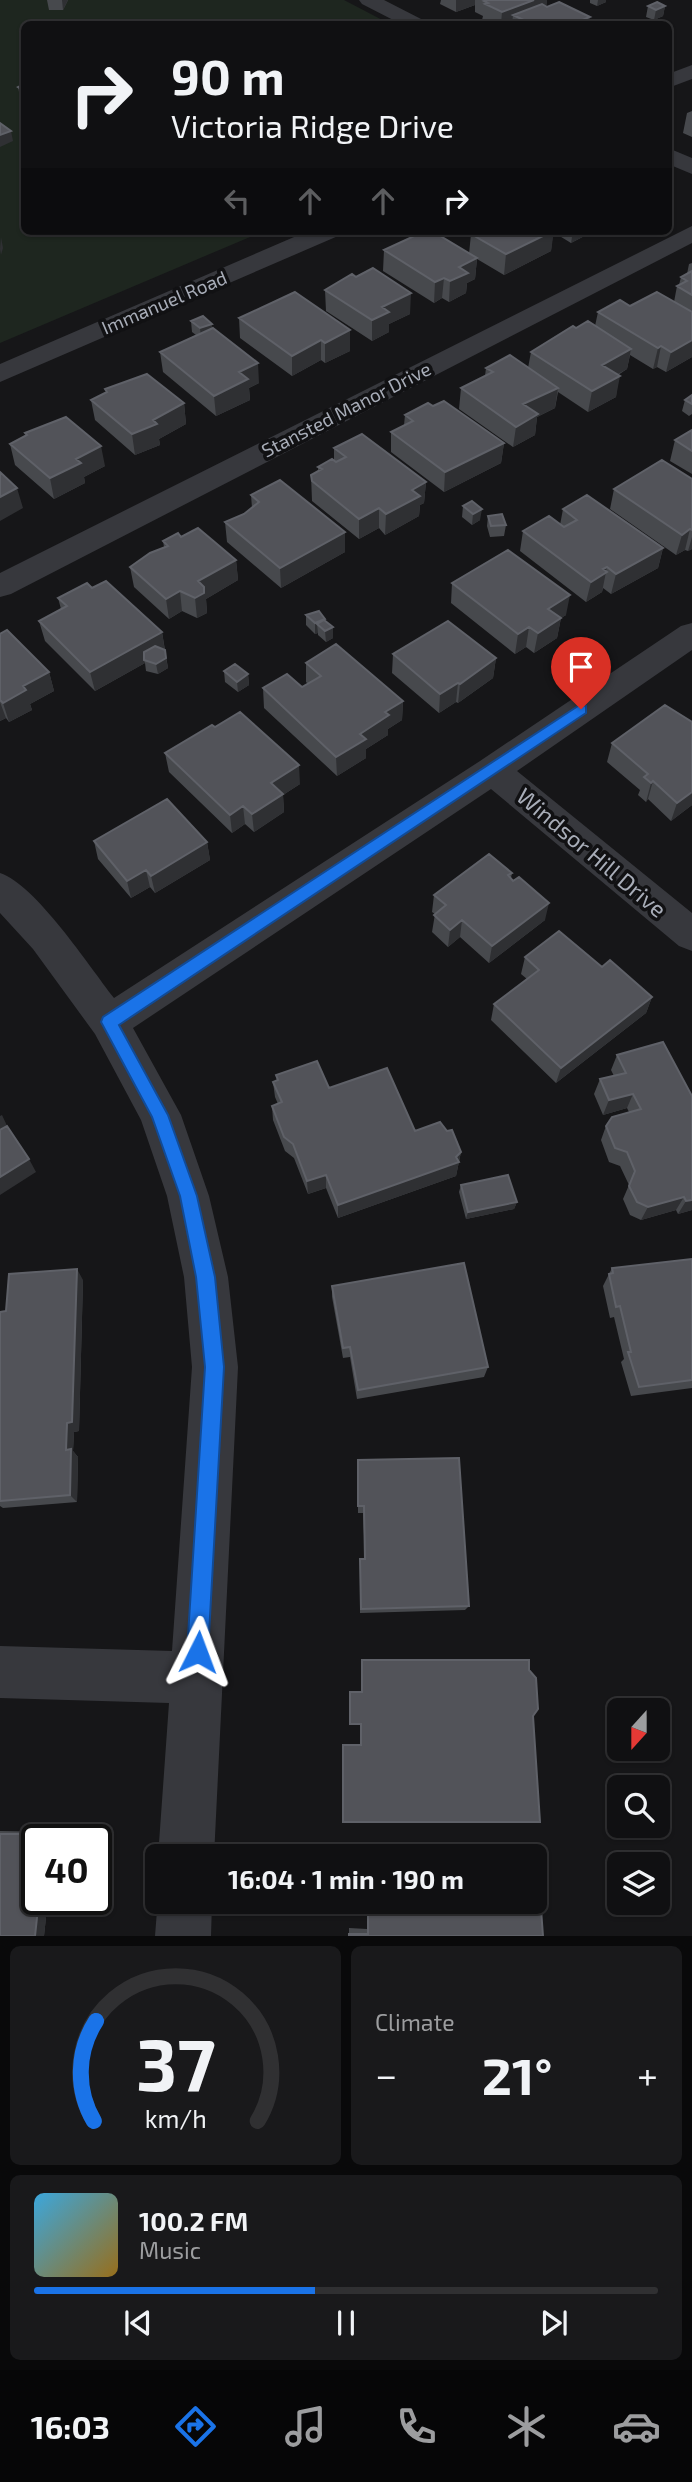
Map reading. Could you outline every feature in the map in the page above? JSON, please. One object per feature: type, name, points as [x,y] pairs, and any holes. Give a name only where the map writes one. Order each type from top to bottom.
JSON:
[{"type":"street","points":[[369,0],[410,21]]},
{"type":"street","points":[[672,80],[692,71]]},
{"type":"street","points":[[672,157],[692,167]]},
{"type":"street","name":"Stansted Manor Drive","points":[[0,586],[692,233]]},
{"type":"street","name":"Immanuel Road","points":[[0,374],[320,235]]},
{"type":"street","points":[[109,1022],[692,634]]},
{"type":"street","name":"Windsor Hill Drive","points":[[492,769],[692,935]]},
{"type":"street","points":[[0,888],[46,938],[109,1022],[160,1115],[188,1196],[206,1277],[215,1367],[187,1844]]},
{"type":"street","points":[[0,1672],[196,1678]]},
{"type":"street","points":[[183,1936],[184,1914]]},
{"type":"shaded area","points":[[0,0],[344,0],[384,21],[21,21],[21,235],[255,235],[0,343]]},
{"type":"building","points":[[534,0],[502,12],[485,4],[488,3],[484,1]]},
{"type":"building","points":[[559,2],[590,17],[580,21],[526,21],[513,15],[542,4],[547,7]]},
{"type":"building","points":[[657,2],[665,6],[656,10],[648,6]]},
{"type":"building","points":[[0,123],[11,131],[0,135]]},
{"type":"building","points":[[416,235],[439,235],[477,258],[459,267],[468,273],[450,281],[444,278],[435,282],[384,250]]},
{"type":"building","points":[[473,235],[545,235],[506,254]]},
{"type":"building","points":[[373,268],[411,293],[382,307],[389,312],[372,320],[325,290],[352,274],[356,277]]},
{"type":"building","points":[[692,271],[692,295],[677,286],[687,281],[681,277]]},
{"type":"building","points":[[295,292],[350,330],[325,343],[321,340],[292,356],[239,318]]},
{"type":"building","points":[[657,292],[692,312],[692,340],[671,352],[661,346],[658,348],[598,312],[620,300],[630,306]]},
{"type":"building","points":[[203,316],[212,324],[200,328],[191,321]]},
{"type":"building","points":[[588,321],[631,349],[602,365],[620,376],[592,391],[531,352],[573,326],[576,328]]},
{"type":"building","points":[[213,328],[258,363],[239,372],[248,379],[214,396],[160,352]]},
{"type":"building","points":[[510,355],[558,388],[523,404],[538,414],[516,427],[461,388],[493,372],[486,368]]},
{"type":"building","points":[[147,374],[184,403],[153,420],[157,424],[132,434],[91,400],[107,392],[105,389]]},
{"type":"building","points":[[692,395],[692,404],[685,400]]},
{"type":"building","points":[[444,401],[504,443],[445,472],[391,432],[413,421],[405,415],[428,403],[433,406]]},
{"type":"building","points":[[66,417],[101,446],[76,459],[81,463],[50,478],[10,444],[27,435],[25,433]]},
{"type":"building","points":[[692,430],[692,451],[675,440]]},
{"type":"building","points":[[362,434],[426,482],[412,490],[420,496],[386,514],[379,508],[359,519],[312,481],[311,475],[322,469],[318,467],[332,459],[336,462],[346,457],[334,448]]},
{"type":"building","points":[[662,460],[692,479],[692,530],[682,535],[614,489]]},
{"type":"building","points":[[0,472],[17,488],[0,497]]},
{"type":"building","points":[[280,480],[345,532],[280,568],[225,522],[244,514],[259,502],[251,495]]},
{"type":"building","points":[[587,495],[663,548],[616,574],[607,567],[603,569],[607,572],[591,582],[523,531],[549,516],[564,527],[577,520],[563,509]]},
{"type":"building","points":[[472,501],[482,509],[473,514],[463,506]]},
{"type":"building","points":[[502,514],[506,525],[491,526],[488,516]]},
{"type":"building","points":[[198,528],[236,560],[198,581],[204,587],[204,593],[195,598],[180,591],[166,599],[130,567],[150,553],[168,546],[163,541],[178,533],[181,537]]},
{"type":"building","points":[[508,550],[570,595],[548,609],[561,618],[538,633],[529,627],[518,634],[452,583]]},
{"type":"building","points":[[106,581],[162,632],[90,672],[39,621],[67,606],[58,598],[87,583],[92,588]]},
{"type":"building","points":[[319,611],[325,619],[315,623],[306,615]]},
{"type":"building","points":[[324,620],[333,627],[325,631],[317,624]]},
{"type":"building","points":[[448,621],[496,658],[460,684],[440,694],[393,654]]},
{"type":"building","points":[[7,630],[49,672],[23,686],[26,690],[3,703],[0,700],[0,634]]},
{"type":"building","points":[[336,644],[403,701],[385,712],[389,715],[360,734],[366,739],[336,757],[263,688],[287,674],[302,687],[321,676],[306,663]]},
{"type":"building","points":[[155,646],[165,650],[166,658],[156,664],[144,660],[144,652]]},
{"type":"building","points":[[235,664],[248,674],[237,682],[224,671]]},
{"type":"building","points":[[665,705],[692,722],[692,792],[677,803],[653,781],[651,783],[644,777],[648,774],[612,743]]},
{"type":"building","points":[[240,712],[299,765],[271,783],[283,794],[252,814],[243,806],[230,815],[165,753]]},
{"type":"building","points":[[167,799],[207,842],[151,876],[146,870],[127,881],[94,841]]},
{"type":"building","points":[[489,854],[512,873],[508,875],[513,881],[519,877],[549,903],[492,946],[462,920],[450,930],[434,915],[446,905],[434,895]]},
{"type":"building","points":[[559,931],[602,967],[610,960],[652,997],[561,1068],[494,1004],[539,970],[525,957]]},
{"type":"building","points":[[663,1042],[692,1096],[692,1200],[686,1201],[684,1197],[648,1207],[637,1202],[629,1186],[635,1171],[627,1152],[615,1148],[606,1126],[612,1117],[641,1109],[633,1094],[609,1100],[600,1079],[626,1073],[617,1055]]},
{"type":"building","points":[[317,1061],[329,1088],[387,1068],[415,1131],[440,1122],[447,1131],[452,1130],[461,1152],[456,1157],[459,1162],[338,1205],[326,1175],[307,1181],[293,1144],[284,1137],[272,1106],[282,1102],[273,1082],[278,1080],[276,1075]]},
{"type":"building","points":[[7,1126],[29,1159],[0,1177],[0,1130]]},
{"type":"building","points":[[508,1175],[517,1202],[468,1212],[461,1185]]},
{"type":"building","points":[[692,1259],[692,1380],[639,1387],[628,1352],[631,1352],[620,1306],[616,1307],[609,1274],[613,1273],[612,1268]]},
{"type":"building","points":[[464,1263],[488,1367],[358,1390],[350,1347],[343,1348],[332,1286]]},
{"type":"building","points":[[77,1269],[72,1422],[67,1423],[66,1450],[71,1449],[70,1495],[0,1501],[0,1312],[6,1311],[9,1274]]},
{"type":"building","points":[[459,1458],[469,1606],[361,1609],[360,1559],[365,1559],[364,1506],[358,1506],[358,1460]]},
{"type":"building","points":[[362,1660],[529,1660],[529,1670],[536,1678],[538,1709],[533,1716],[540,1822],[343,1822],[343,1745],[361,1745],[361,1724],[350,1724],[350,1692],[362,1692]]},
{"type":"building","points":[[0,1834],[21,1834],[21,1915],[37,1915],[35,1936],[0,1936]]},
{"type":"building","points":[[368,1914],[541,1914],[543,1936],[349,1936],[368,1934]]},
{"type":"route","points":[[198,1652],[215,1367],[206,1277],[188,1196],[160,1115],[109,1022],[581,709]]}]
